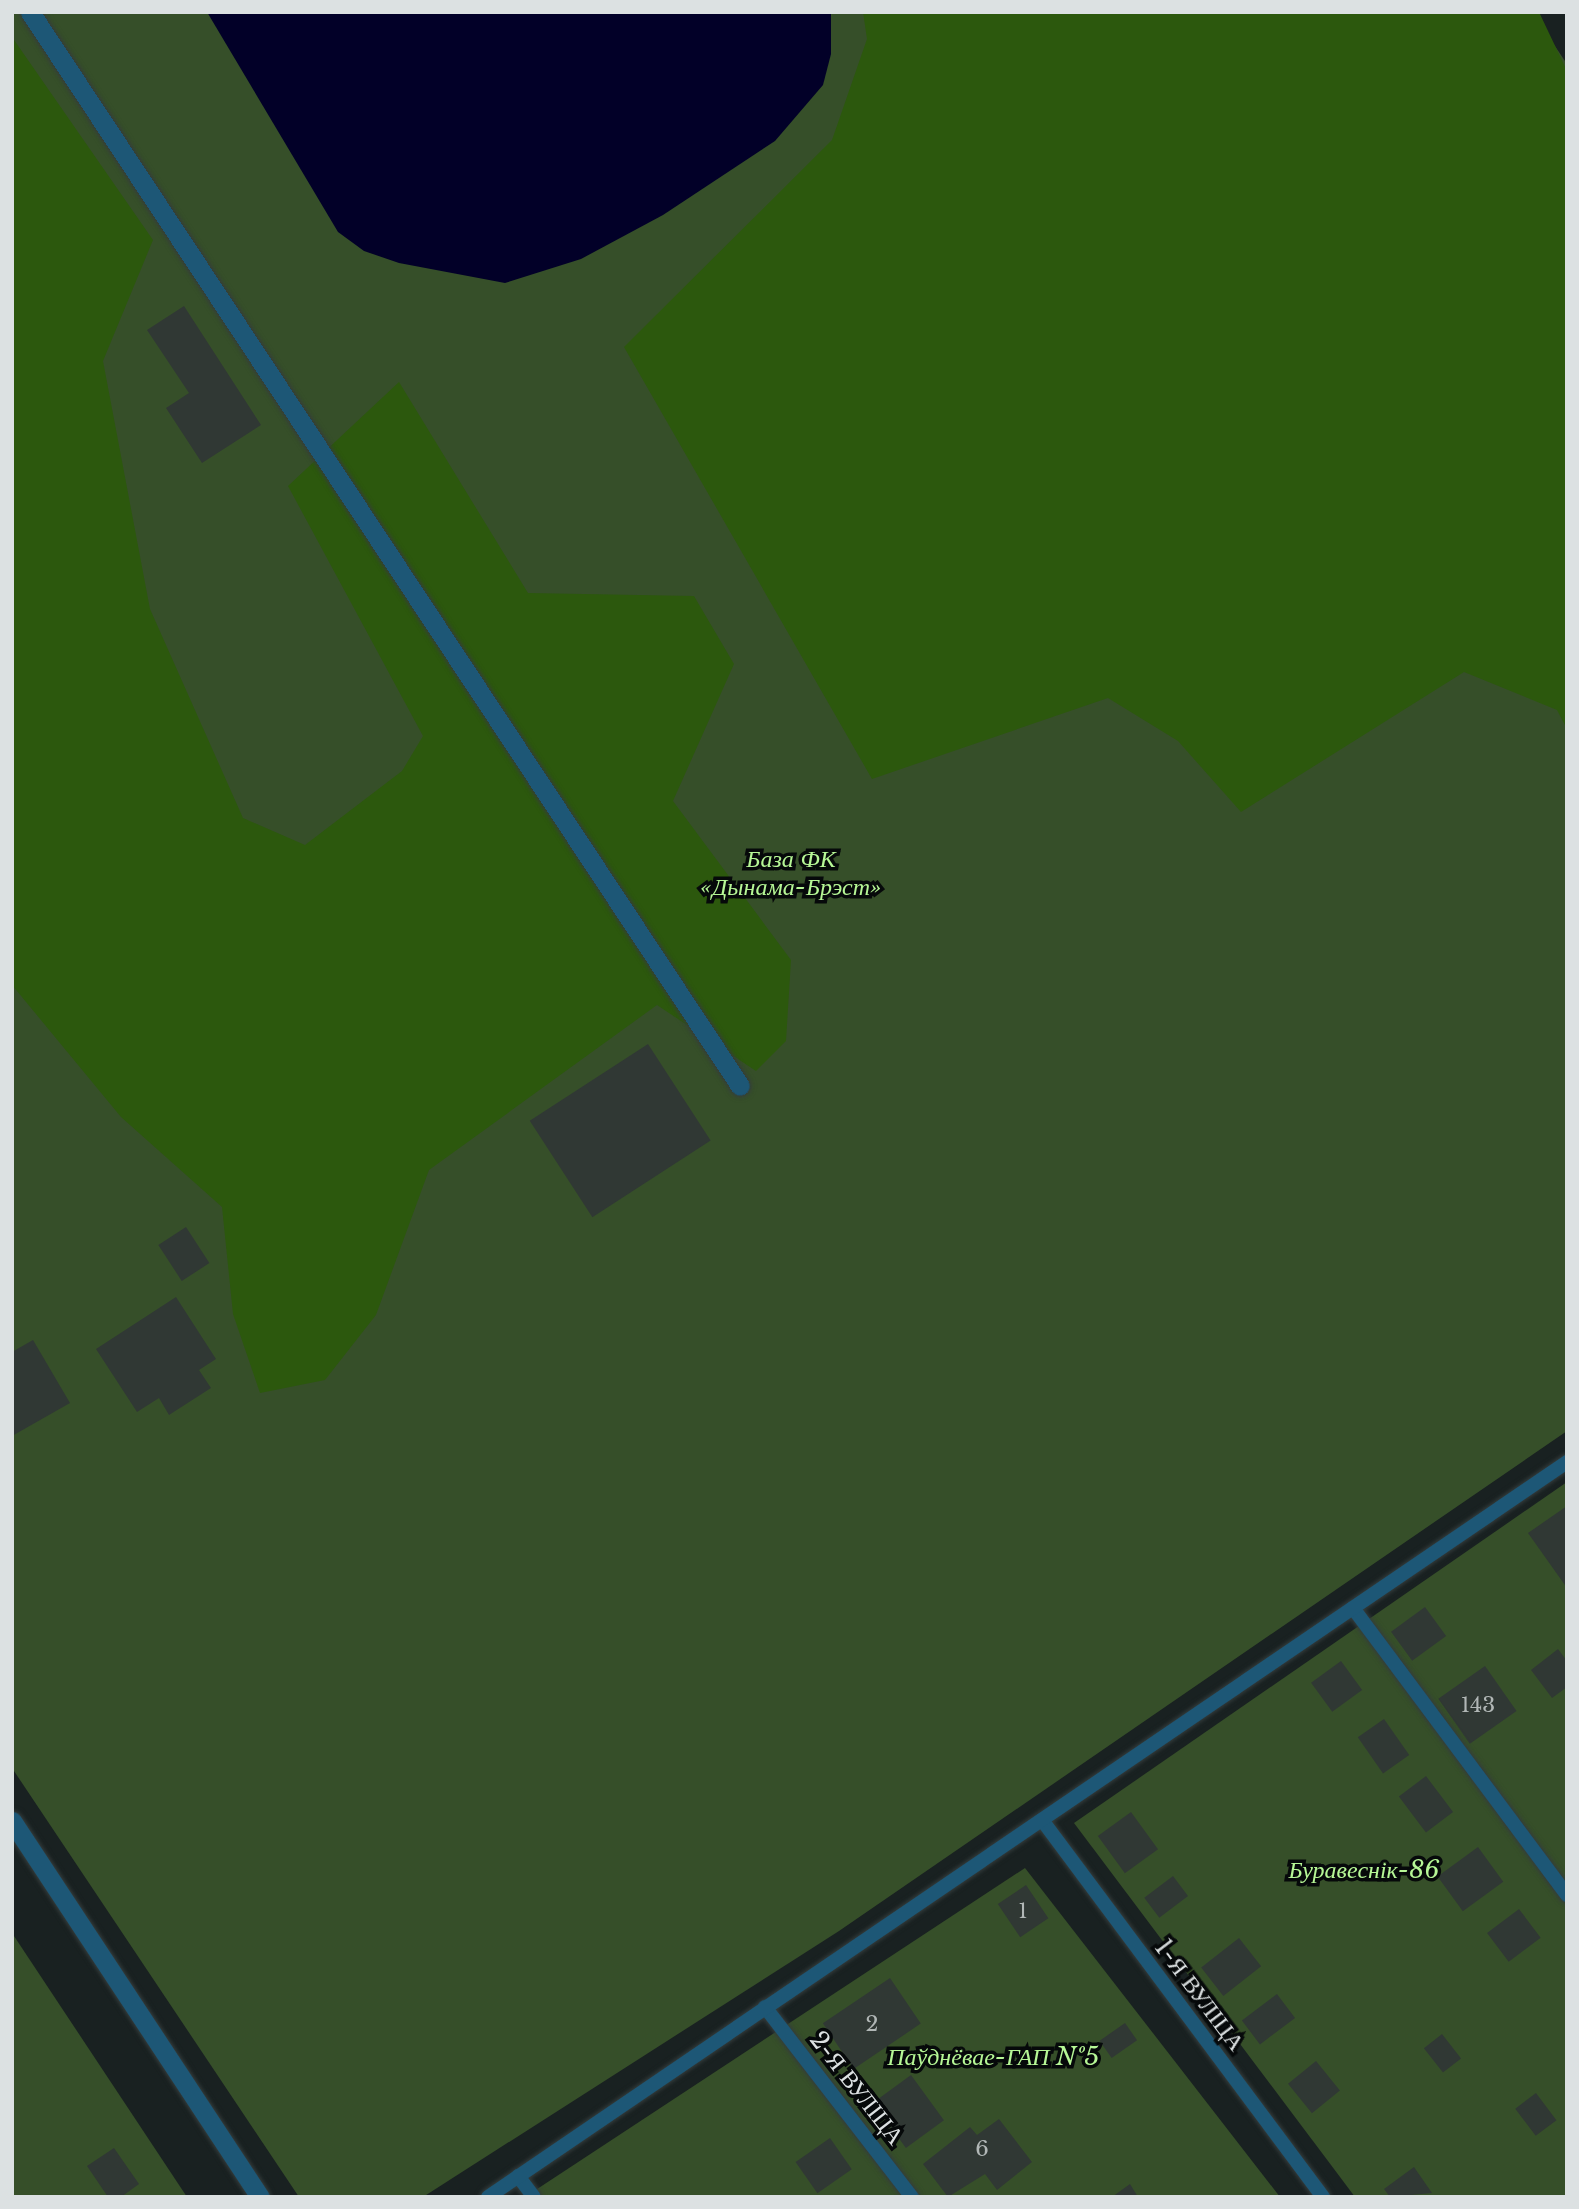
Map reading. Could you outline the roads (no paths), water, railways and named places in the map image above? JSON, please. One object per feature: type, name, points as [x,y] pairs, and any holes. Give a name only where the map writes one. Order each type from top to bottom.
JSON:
[{"type":"street","points":[[30,12],[740,1086]]},
{"type":"street","points":[[12,1821],[260,2197]]},
{"type":"lane","points":[[488,2197],[1567,1462]]},
{"type":"lane","points":[[1353,1608],[1567,1895]]},
{"type":"lane","name":"1-Я ВУЛІЦА","points":[[1042,1820],[1323,2197]]},
{"type":"lane","name":"2-Я ВУЛІЦА","points":[[765,2007],[912,2197]]},
{"type":"lane","points":[[518,2176],[534,2197]]},
{"type":"water","points":[[207,12],[831,12],[831,54],[823,85],[775,141],[663,215],[581,259],[505,283],[399,263],[364,251],[338,232]]},
{"type":"park label","name":"База ФК «Дынама-Брэст»","points":[[791,873]]},
{"type":"park label","name":"Буравеснік-86","points":[[1364,1870]]},
{"type":"park label","name":"Паўднёвае-ГАП №5","points":[[993,2057]]}]
